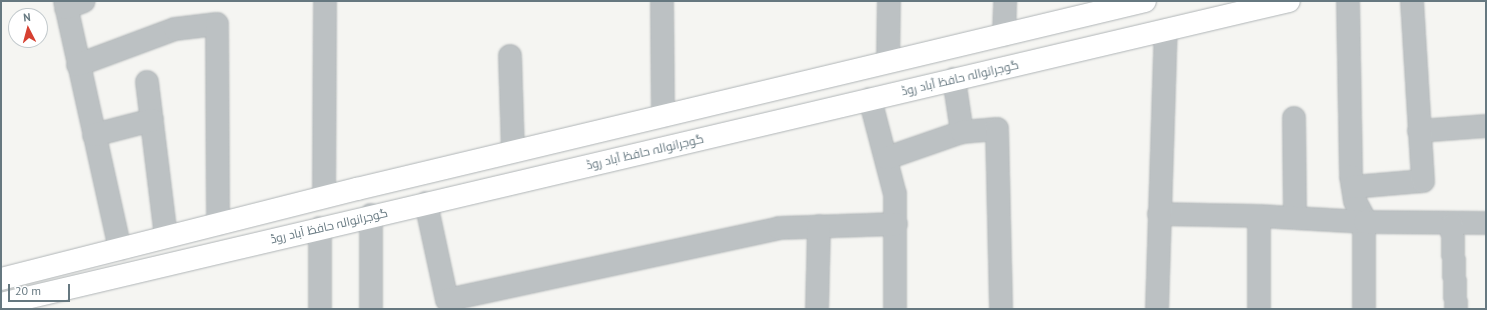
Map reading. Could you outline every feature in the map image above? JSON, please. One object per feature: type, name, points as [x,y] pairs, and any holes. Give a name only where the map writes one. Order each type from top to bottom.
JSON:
[{"type":"main road","points":[[1,280],[324,197],[1145,1]]},
{"type":"main road","name":"گوجرانوالہ حافظ آباد روڈ","points":[[1,304],[372,215],[1289,1]]},
{"type":"street","points":[[324,197],[325,1]]},
{"type":"street","points":[[662,1],[663,116]]},
{"type":"street","points":[[888,62],[889,1]]},
{"type":"street","points":[[1004,1],[1004,34]]},
{"type":"street","points":[[1348,1],[1353,187],[1355,201],[1365,222],[1364,309]]},
{"type":"street","points":[[1353,187],[1423,181],[1412,1]]},
{"type":"street","points":[[72,3],[78,65],[120,249]]},
{"type":"street","points":[[78,65],[175,29],[217,24],[218,224]]},
{"type":"street","points":[[1157,309],[1166,30]]},
{"type":"street","points":[[510,56],[513,152]]},
{"type":"street","points":[[954,79],[962,132]]},
{"type":"street","points":[[147,82],[166,237]]},
{"type":"street","points":[[870,99],[896,194],[895,309]]},
{"type":"street","points":[[1294,118],[1295,218]]},
{"type":"street","points":[[94,135],[152,120]]},
{"type":"street","points":[[1419,130],[1486,126]]},
{"type":"street","points":[[887,158],[962,132],[997,129],[1001,309]]},
{"type":"street","points":[[426,203],[447,300],[779,228],[896,224]]},
{"type":"street","points":[[1159,214],[1259,216],[1452,225],[1486,223]]},
{"type":"street","points":[[372,215],[372,309]]},
{"type":"street","points":[[1259,216],[1259,309]]},
{"type":"street","points":[[1452,225],[1456,309]]},
{"type":"street","points":[[817,309],[819,226]]},
{"type":"street","points":[[320,228],[320,309]]}]
